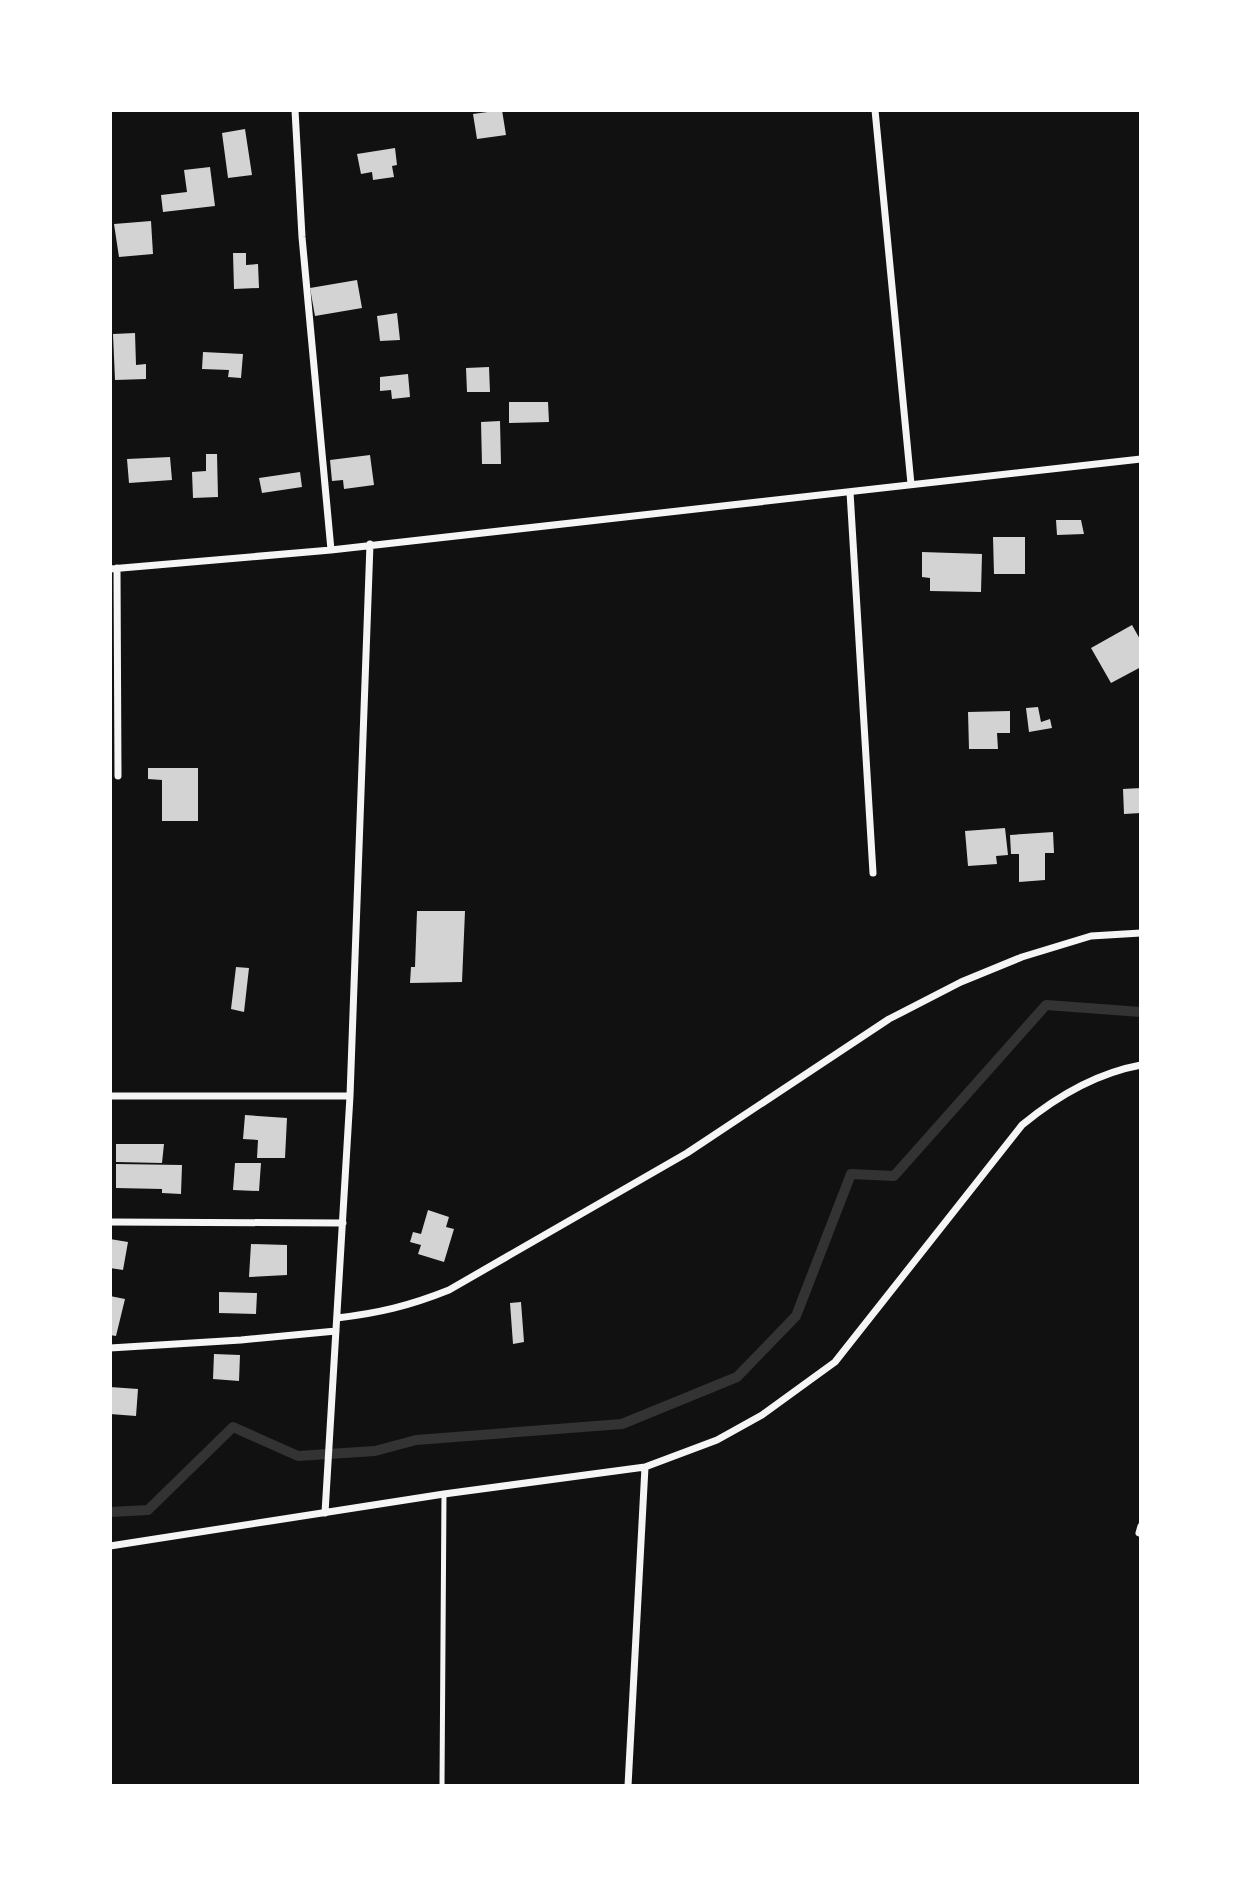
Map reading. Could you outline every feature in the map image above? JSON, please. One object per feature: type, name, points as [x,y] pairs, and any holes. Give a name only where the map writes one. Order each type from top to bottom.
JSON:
[{"type":"street","points":[[295,110],[302,237],[331,550]]},
{"type":"street","points":[[875,110],[911,484]]},
{"type":"street","points":[[118,776],[114,569],[331,550],[1141,459]]},
{"type":"street","points":[[850,492],[873,873]]},
{"type":"street","points":[[325,1513],[350,1097],[369,544]]},
{"type":"street","points":[[337,1318],[381,1313],[449,1290],[687,1153],[889,1019],[961,982],[1022,957],[1091,936],[1141,933]]},
{"type":"street","points":[[110,1546],[444,1494],[645,1467],[717,1440],[762,1415],[835,1362],[1022,1125],[1048,1104],[1080,1087],[1141,1065]]},
{"type":"street","points":[[110,1096],[350,1097]]},
{"type":"street","points":[[110,1222],[342,1223]]},
{"type":"street","points":[[110,1348],[336,1331]]},
{"type":"street","points":[[628,1786],[645,1467]]},
{"type":"lane","points":[[442,1786],[444,1494]]},
{"type":"building","points":[[502,110],[506,135],[477,139],[473,114]]},
{"type":"building","points":[[245,129],[252,175],[228,178],[222,133]]},
{"type":"building","points":[[395,148],[397,165],[392,166],[394,177],[373,180],[372,172],[361,174],[357,154]]},
{"type":"building","points":[[210,167],[215,206],[163,212],[161,195],[187,192],[184,170]]},
{"type":"building","points":[[151,221],[153,254],[119,257],[114,224]]},
{"type":"building","points":[[233,253],[246,253],[246,265],[258,264],[259,288],[234,289]]},
{"type":"building","points":[[357,280],[362,308],[315,316],[310,288]]},
{"type":"building","points":[[397,313],[400,340],[380,341],[377,316]]},
{"type":"building","points":[[135,333],[136,365],[146,364],[146,379],[115,380],[113,334]]},
{"type":"building","points":[[203,352],[243,354],[241,378],[228,377],[229,370],[202,369]]},
{"type":"building","points":[[489,367],[490,392],[467,392],[466,368]]},
{"type":"building","points":[[408,374],[410,397],[392,399],[391,390],[380,391],[380,377]]},
{"type":"building","points":[[509,402],[548,402],[549,422],[509,423]]},
{"type":"building","points":[[500,421],[501,464],[482,464],[481,422]]},
{"type":"building","points":[[206,454],[217,454],[218,497],[193,498],[192,472],[206,471]]},
{"type":"building","points":[[370,455],[374,485],[344,489],[343,480],[332,481],[330,460]]},
{"type":"building","points":[[170,457],[172,480],[129,483],[127,459]]},
{"type":"building","points":[[300,472],[302,487],[262,493],[259,478]]},
{"type":"building","points":[[1056,520],[1081,520],[1084,534],[1057,535]]},
{"type":"building","points":[[993,537],[1025,537],[1025,574],[994,574]]},
{"type":"building","points":[[922,552],[982,554],[981,592],[930,591],[930,578],[922,577]]},
{"type":"building","points":[[1132,625],[1141,641],[1141,667],[1111,683],[1091,648]]},
{"type":"building","points":[[1038,707],[1041,722],[1050,719],[1052,728],[1029,732],[1026,708]]},
{"type":"building","points":[[1010,711],[1010,733],[997,733],[998,749],[969,749],[968,712]]},
{"type":"building","points":[[148,768],[198,768],[198,821],[162,821],[162,780],[148,779]]},
{"type":"building","points":[[1141,788],[1141,813],[1124,814],[1123,789]]},
{"type":"building","points":[[1005,828],[1008,855],[996,856],[997,864],[968,866],[965,831]]},
{"type":"building","points":[[1053,832],[1054,853],[1045,853],[1045,880],[1019,882],[1019,854],[1011,854],[1010,835]]},
{"type":"building","points":[[417,911],[465,911],[462,982],[410,983],[411,967],[415,967]]},
{"type":"building","points":[[236,967],[249,968],[244,1012],[231,1009]]},
{"type":"building","points":[[245,1115],[287,1118],[285,1158],[257,1158],[258,1140],[243,1139]]},
{"type":"building","points":[[116,1144],[164,1144],[162,1163],[116,1162]]},
{"type":"building","points":[[235,1163],[261,1163],[259,1191],[233,1190]]},
{"type":"building","points":[[116,1164],[182,1165],[181,1194],[162,1193],[162,1189],[116,1188]]},
{"type":"building","points":[[428,1210],[449,1217],[446,1227],[454,1229],[444,1262],[418,1254],[421,1245],[410,1242],[413,1232],[421,1234]]},
{"type":"building","points":[[110,1239],[128,1242],[123,1270],[110,1268]]},
{"type":"building","points":[[251,1244],[287,1245],[287,1275],[249,1277]]},
{"type":"building","points":[[219,1292],[257,1293],[256,1314],[219,1313]]},
{"type":"building","points":[[110,1296],[125,1299],[116,1336],[110,1335]]},
{"type":"building","points":[[521,1302],[524,1342],[513,1344],[510,1303]]},
{"type":"building","points":[[214,1354],[240,1355],[239,1381],[213,1379]]},
{"type":"building","points":[[110,1387],[138,1389],[136,1416],[110,1414]]},
{"type":"waterway","points":[[110,1512],[148,1510],[233,1427],[298,1456],[375,1451],[416,1440],[622,1424],[737,1377],[796,1316],[851,1174],[894,1176],[1046,1005],[1141,1012]]}]
